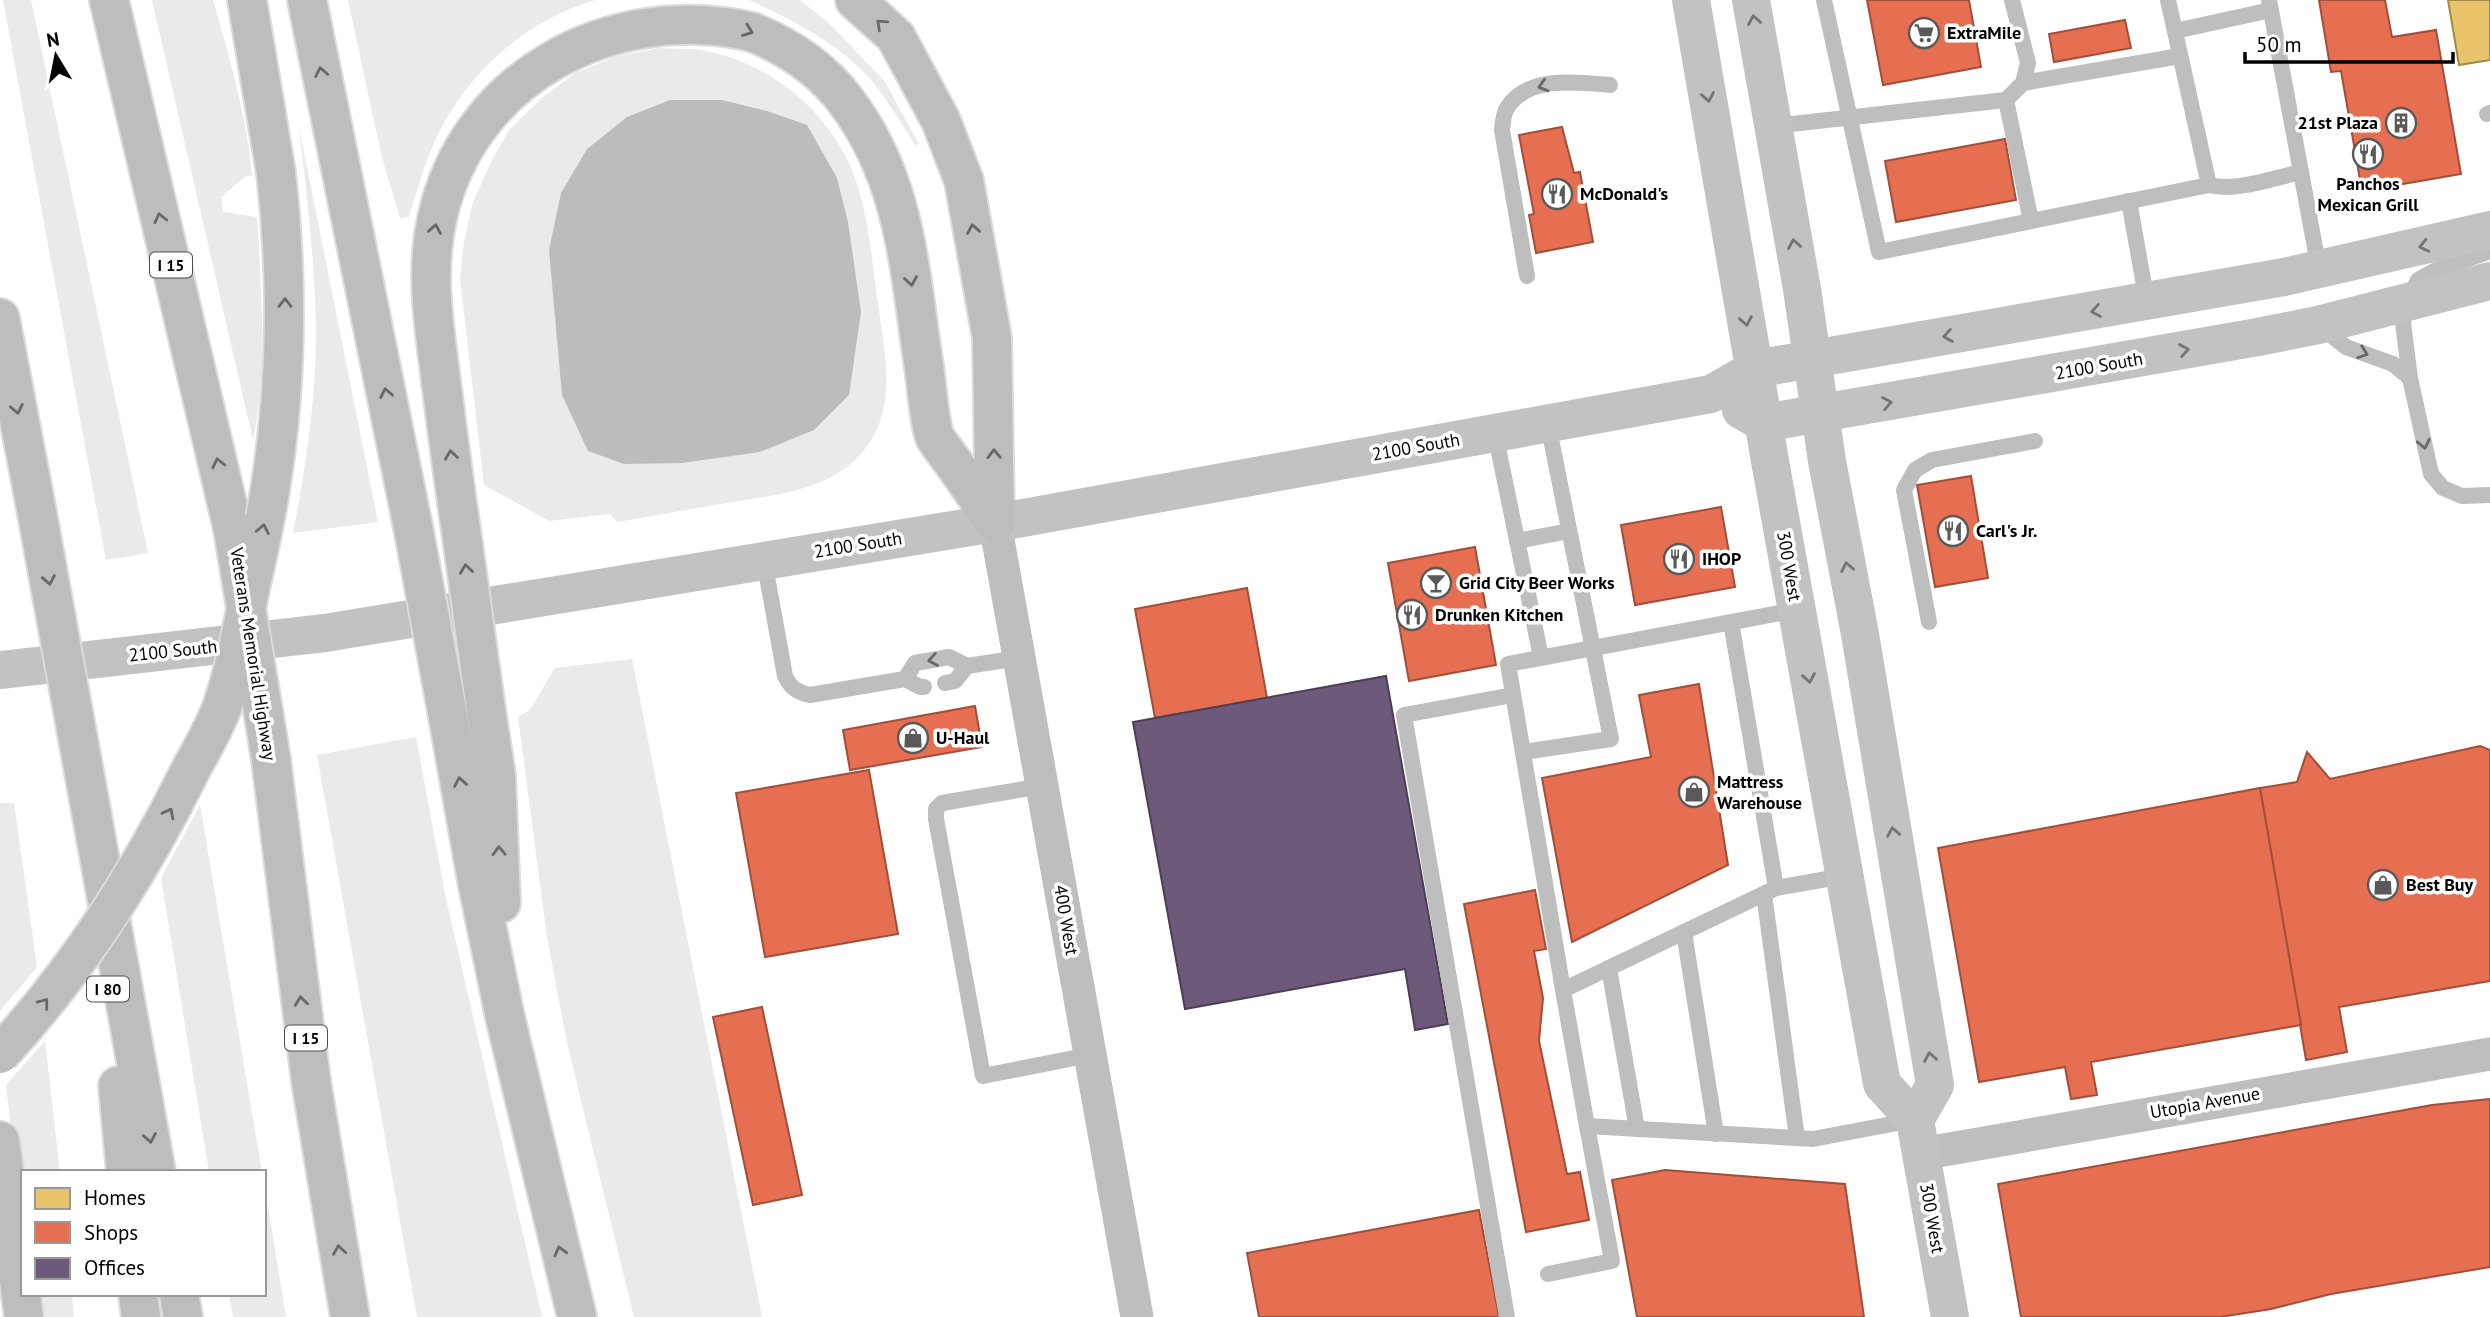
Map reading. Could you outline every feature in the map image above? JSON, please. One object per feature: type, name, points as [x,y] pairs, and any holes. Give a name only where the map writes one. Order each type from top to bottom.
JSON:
[{"type":"highway","name":"Veterans Memorial Highway","points":[[109,0],[233,530],[271,759],[311,1081],[350,1317]]},
{"type":"highway","points":[[229,0],[268,124]]},
{"type":"highway","points":[[0,1055],[79,956],[155,839],[221,710],[234,667],[261,540],[280,415],[285,302],[283,240],[276,173],[247,0]]},
{"type":"highway","points":[[307,0],[414,531],[477,880],[505,1017],[577,1317]]},
{"type":"highway","points":[[855,0],[896,37],[942,121],[964,181],[992,338],[995,523]]},
{"type":"highway","points":[[505,1017],[496,776],[430,291],[434,231],[440,205],[453,171],[471,135],[494,102],[518,76],[539,59],[572,39],[601,28],[637,20],[672,17],[734,26],[784,47],[819,72],[854,113],[879,155],[895,196],[906,247],[934,435],[995,523]]},
{"type":"highway","points":[[0,318],[156,1170]]},
{"type":"highway","name":"I 80","points":[[90,805],[126,1170]]},
{"type":"highway","points":[[0,1141],[21,1295]]},
{"type":"highway","points":[[21,1296],[24,1317]]},
{"type":"highway","points":[[138,1296],[141,1317]]},
{"type":"highway","points":[[178,1296],[183,1317]]},
{"type":"main road","name":"300 West","points":[[1691,0],[1882,1084],[1918,1137],[1950,1317]]},
{"type":"main road","points":[[1751,0],[1934,1085],[1918,1137]]},
{"type":"main road","name":"2100 South","points":[[0,670],[325,633],[995,523],[1711,394],[1755,369],[2320,271],[2490,230]]},
{"type":"main road","name":"2100 South","points":[[1764,423],[2318,325],[2490,281]]},
{"type":"main road","points":[[1711,394],[1764,423]]},
{"type":"street","name":"400 West","points":[[995,523],[1137,1317]]},
{"type":"street","name":"Utopia Avenue","points":[[1918,1137],[2490,1054]]},
{"type":"lane","points":[[1824,0],[1879,252],[2208,185],[2234,186],[2301,173]]},
{"type":"lane","points":[[1773,126],[2006,100],[2023,83],[2028,63],[2012,0]]},
{"type":"lane","points":[[2168,0],[2208,185]]},
{"type":"lane","points":[[2175,31],[2270,5],[2320,271]]},
{"type":"lane","points":[[2023,83],[2180,56]]},
{"type":"lane","points":[[1527,276],[1502,130],[1506,110],[1520,96],[1545,85],[1610,85]]},
{"type":"lane","points":[[2006,100],[2031,221]]},
{"type":"lane","points":[[2129,201],[2147,302]]},
{"type":"lane","points":[[2490,248],[2485,253],[2436,270],[2418,280],[2407,302],[2403,323],[2410,378],[2431,474],[2443,488],[2462,496],[2490,495]]},
{"type":"lane","points":[[2318,325],[2346,346],[2393,364],[2410,378]]},
{"type":"lane","points":[[1523,752],[1611,739],[1548,423]]},
{"type":"lane","points":[[1495,432],[1541,657]]},
{"type":"lane","points":[[1929,622],[1904,490],[1915,470],[1932,460],[2035,440]]},
{"type":"lane","points":[[1517,541],[1569,531]]},
{"type":"lane","points":[[764,561],[785,676],[789,685],[810,695],[905,679],[925,687]]},
{"type":"lane","points":[[1548,1274],[1612,1261],[1508,664],[1797,610]]},
{"type":"lane","points":[[1731,622],[1770,891],[1797,1138]]},
{"type":"lane","points":[[905,679],[915,663],[949,657],[967,666],[1019,658]]},
{"type":"lane","points":[[945,683],[955,681],[967,666]]},
{"type":"lane","points":[[1507,1317],[1404,715],[1513,695]]},
{"type":"lane","points":[[1042,786],[942,803],[936,809],[936,819],[983,1076],[1090,1055]]},
{"type":"lane","points":[[1563,990],[1770,891],[1844,876]]},
{"type":"lane","points":[[1684,932],[1716,1134]]},
{"type":"lane","points":[[1609,968],[1637,1129]]},
{"type":"lane","points":[[1587,1126],[1814,1139],[1918,1137]]},
{"type":"shaded area","points":[[3,0],[31,0],[148,553],[106,560]]},
{"type":"shaded area","points":[[152,0],[213,0],[242,109],[252,175],[245,177],[221,197],[223,212],[257,217],[262,357],[253,440]]},
{"type":"shaded area","points":[[348,0],[596,0],[570,9],[522,36],[481,72],[463,94],[435,141],[409,217],[400,218],[382,158]]},
{"type":"shaded area","points":[[749,0],[800,0],[832,26],[885,82],[919,144],[915,145],[882,94],[855,64],[805,28]]},
{"type":"shaded area","points":[[660,48],[702,50],[755,68],[779,81],[800,98],[820,118],[836,140],[859,190],[866,220],[886,370],[884,408],[869,443],[855,460],[826,480],[809,486],[774,495],[617,522],[610,514],[549,521],[484,485],[460,279],[464,242],[473,202],[510,129],[543,97],[575,73],[617,56]]},
{"type":"shaded area","points":[[670,100],[722,100],[767,111],[807,125],[837,178],[848,222],[861,312],[849,395],[814,430],[760,452],[682,463],[624,464],[588,451],[562,395],[549,250],[561,193],[587,149],[627,117]]},
{"type":"shaded area","points":[[298,122],[378,522],[293,533],[310,430],[316,351],[312,249]]},
{"type":"shaded area","points":[[632,659],[762,1317],[634,1317],[567,1043],[547,937],[518,717],[530,710],[555,668]]},
{"type":"shaded area","points":[[416,737],[446,899],[542,1317],[417,1317],[317,755]]},
{"type":"shaded area","points":[[0,803],[14,803],[37,967],[0,1011]]},
{"type":"shaded area","points":[[200,805],[262,1170],[209,1170],[161,878]]},
{"type":"shaded area","points":[[45,1041],[60,1170],[21,1170],[21,1214],[6,1085]]},
{"type":"shaded area","points":[[266,1195],[286,1317],[233,1317],[229,1296],[266,1296]]},
{"type":"shaded area","points":[[30,1296],[72,1296],[74,1317],[32,1317]]},
{"type":"building: Homes","points":[[2448,0],[2490,0],[2490,60],[2459,65]]},
{"type":"building: Shops","name":"ExtraMile","points":[[1867,0],[1969,0],[1981,67],[1883,85]]},
{"type":"building: Shops","name":"21st Plaza","points":[[2319,0],[2385,0],[2392,37],[2436,30],[2461,174],[2362,191],[2341,71],[2331,72]]},
{"type":"building: Shops","points":[[2125,20],[2131,48],[2054,62],[2049,34]]},
{"type":"building: Shops","name":"McDonald's","points":[[1562,127],[1574,173],[1580,172],[1593,242],[1536,253],[1529,215],[1534,214],[1519,135]]},
{"type":"building: Shops","points":[[2005,139],[2016,200],[1896,222],[1885,161]]},
{"type":"building: Shops","name":"Carl's Jr.","points":[[1971,476],[1988,578],[1935,587],[1917,485]]},
{"type":"building: Shops","name":"IHOP","points":[[1721,507],[1735,587],[1635,605],[1621,525]]},
{"type":"building: Shops","points":[[1475,547],[1496,665],[1409,681],[1388,563]]},
{"type":"building: Shops","points":[[1247,588],[1267,698],[1155,718],[1135,609]]},
{"type":"building: Shops","points":[[1699,684],[1728,865],[1572,942],[1542,778],[1651,757],[1639,695]]},
{"type":"building: Shops","name":"U-Haul","points":[[975,706],[982,747],[850,770],[843,730]]},
{"type":"building: Shops","name":"Best Buy","points":[[2480,746],[2490,750],[2490,981],[2339,1007],[2347,1052],[2306,1060],[2260,788],[2297,782],[2307,752],[2330,779]]},
{"type":"building: Shops","points":[[869,770],[898,934],[765,957],[736,793]]},
{"type":"building: Shops","points":[[2260,788],[2301,1025],[2091,1062],[2097,1095],[2071,1099],[2065,1067],[1979,1082],[1938,848]]},
{"type":"building: Shops","points":[[1535,890],[1546,949],[1534,951],[1543,998],[1539,1041],[1567,1174],[1580,1172],[1589,1220],[1526,1232],[1464,904]]},
{"type":"building: Shops","points":[[762,1007],[802,1195],[753,1205],[713,1017]]},
{"type":"building: Shops","points":[[2490,1099],[2490,1267],[2331,1294],[2271,1309],[2220,1317],[2021,1317],[1998,1184],[2432,1105]]},
{"type":"building: Shops","points":[[1665,1170],[1845,1184],[1864,1317],[1637,1317],[1612,1180]]},
{"type":"building: Shops","points":[[1479,1210],[1499,1317],[1259,1317],[1247,1253]]},
{"type":"building: Offices","points":[[1386,676],[1448,1024],[1415,1030],[1405,969],[1185,1009],[1133,722]]},
{"type":"place","name":"ExtraMile","points":[[1924,33]]},
{"type":"place","name":"21st Plaza","points":[[2401,123]]},
{"type":"place","name":"Panchos Mexican Grill","points":[[2368,154]]},
{"type":"place","name":"McDonald's","points":[[1557,194]]},
{"type":"place","name":"Carl's Jr.","points":[[1953,531]]},
{"type":"place","name":"IHOP","points":[[1679,559]]},
{"type":"place","name":"Grid City Beer Works","points":[[1436,583]]},
{"type":"place","name":"Drunken Kitchen","points":[[1412,615]]},
{"type":"place","name":"U-Haul","points":[[913,738]]},
{"type":"place","name":"Mattress Warehouse","points":[[1694,792]]},
{"type":"place","name":"Best Buy","points":[[2383,885]]}]
